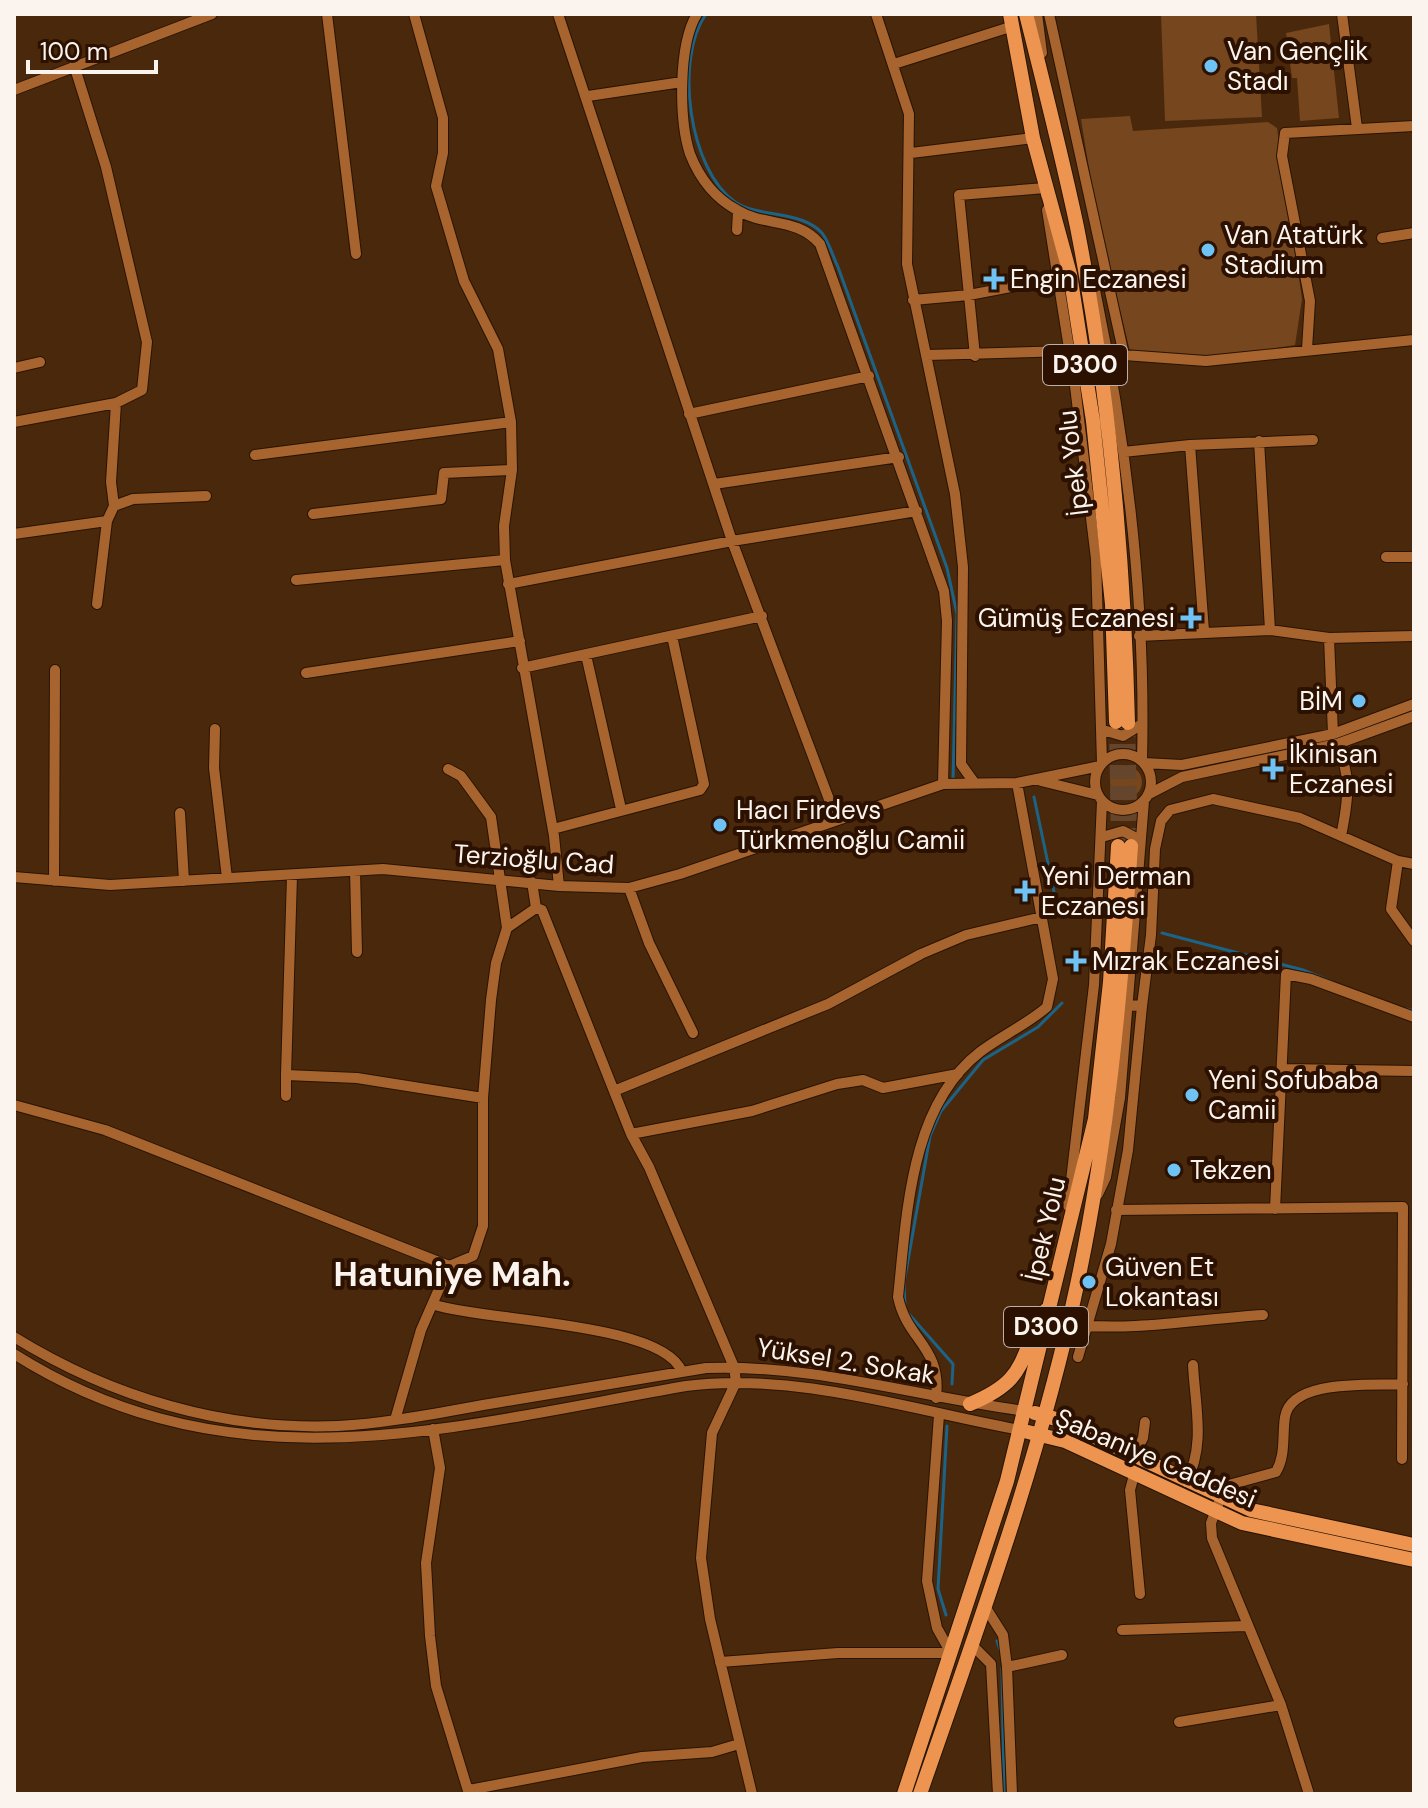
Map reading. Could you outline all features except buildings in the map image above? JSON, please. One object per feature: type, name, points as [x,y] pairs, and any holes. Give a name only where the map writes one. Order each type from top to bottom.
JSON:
[{"type":"highway","name":"İpek Yolu","points":[[1026,14],[1077,229],[1110,442],[1126,638],[1122,725]]},
{"type":"highway","name":"İpek Yolu","points":[[1009,21],[1045,188],[1070,274],[1093,421],[1122,725]]},
{"type":"highway","name":"İpek Yolu","points":[[920,1794],[986,1608],[1068,1324],[1108,1108],[1130,844]]},
{"type":"highway","name":"İpek Yolu","points":[[904,1794],[1020,1430],[1054,1296],[1095,1119],[1110,982],[1130,844]]},
{"type":"highway","points":[[970,1404],[998,1391],[1015,1377],[1028,1341],[1054,1296]]},
{"type":"highway","points":[[1025,1411],[1043,1415],[1220,1498],[1277,1517],[1414,1545]]},
{"type":"highway","name":"Şabaniye Caddesi","points":[[1020,1430],[1065,1441],[1215,1513],[1273,1532],[1414,1560]]},
{"type":"street","points":[[14,90],[212,14]]},
{"type":"street","points":[[327,14],[356,254]]},
{"type":"street","points":[[414,14],[443,118],[443,153],[436,186],[464,281],[498,349],[511,422],[512,470],[504,526],[505,560],[553,829],[559,886]]},
{"type":"street","points":[[558,14],[588,96],[630,238],[732,541],[836,818]]},
{"type":"street","points":[[697,14],[687,46],[682,82],[690,153],[707,185],[738,211],[809,231],[820,244],[899,457],[944,591],[947,621],[943,784]]},
{"type":"street","points":[[876,14],[909,114],[911,153],[907,264],[955,494],[963,567],[961,764],[973,781]]},
{"type":"street","points":[[894,64],[1009,21],[1004,14]]},
{"type":"street","points":[[1037,14],[1047,99]]},
{"type":"street","points":[[1049,14],[1124,355],[1206,361],[1414,340]]},
{"type":"street","points":[[1342,14],[1357,128]]},
{"type":"street","points":[[14,422],[116,403],[142,390],[147,342],[106,167],[74,65]]},
{"type":"street","points":[[588,96],[682,82]]},
{"type":"street","points":[[1307,349],[1310,301],[1282,156],[1285,133],[1414,126]]},
{"type":"street","points":[[911,153],[1033,138]]},
{"type":"street","points":[[975,356],[959,195],[1045,188],[1122,725],[1151,778],[1130,844],[1129,1005],[1106,1177],[1091,1210]]},
{"type":"street","points":[[737,230],[738,211]]},
{"type":"street","points":[[1064,1251],[1094,985],[1102,837],[1100,798],[1095,780],[1122,725],[1139,636],[1132,527],[1108,353],[1077,229]]},
{"type":"street","points":[[1382,238],[1414,233]]},
{"type":"street","points":[[913,300],[969,295],[1058,278]]},
{"type":"street","points":[[927,355],[1069,351]]},
{"type":"street","points":[[14,368],[40,362]]},
{"type":"street","points":[[689,414],[869,376]]},
{"type":"street","points":[[97,604],[107,521],[114,506],[111,482],[116,403]]},
{"type":"street","points":[[255,455],[511,422]]},
{"type":"street","points":[[1123,452],[1190,445],[1313,440]]},
{"type":"street","points":[[1259,441],[1270,630]]},
{"type":"street","points":[[1190,445],[1204,631]]},
{"type":"street","points":[[714,484],[899,457]]},
{"type":"street","points":[[313,514],[441,499],[444,473],[512,470]]},
{"type":"street","points":[[114,506],[133,499],[206,496]]},
{"type":"street","points":[[508,584],[732,541],[917,511]]},
{"type":"street","points":[[14,534],[107,521]]},
{"type":"street","points":[[1386,557],[1414,557]]},
{"type":"street","points":[[296,580],[505,560]]},
{"type":"street","points":[[522,668],[762,616]]},
{"type":"street","points":[[1139,636],[1270,630],[1329,638],[1414,636]]},
{"type":"street","points":[[553,829],[700,790],[704,784],[672,636]]},
{"type":"street","points":[[1329,638],[1335,739],[1348,767],[1348,804],[1341,836]]},
{"type":"street","points":[[306,673],[520,641]]},
{"type":"street","points":[[586,655],[621,809]]},
{"type":"street","points":[[54,881],[55,670]]},
{"type":"street","points":[[1101,764],[1126,754],[1143,762],[1182,765],[1335,739],[1414,704]]},
{"type":"street","points":[[1100,798],[1118,810],[1128,810],[1199,772],[1414,716]]},
{"type":"street","points":[[215,729],[214,768],[227,878]]},
{"type":"street","name":"Terzioğlu Cad","points":[[14,877],[110,885],[383,869],[559,886],[629,888],[680,874],[836,818],[943,784],[973,781],[1017,783],[1101,764]]},
{"type":"street","points":[[14,1105],[105,1130],[449,1266],[473,1256],[483,1226],[483,1098],[494,975],[507,928],[491,817],[461,776],[448,769]]},
{"type":"street","name":"Terzioğlu Cad","points":[[1035,780],[1100,798]]},
{"type":"street","points":[[936,1398],[935,1363],[902,1314],[898,1297],[921,1144],[935,1110],[958,1074],[980,1053],[1047,1007],[1053,979],[1017,783]]},
{"type":"street","points":[[1078,1357],[1111,1244],[1128,1150],[1151,935],[1155,849],[1161,821],[1170,810],[1213,799],[1300,818],[1398,861],[1414,864]]},
{"type":"street","points":[[180,813],[184,881]]},
{"type":"street","points":[[1102,837],[1123,831],[1130,844]]},
{"type":"street","points":[[1398,861],[1391,909],[1414,941]]},
{"type":"street","points":[[355,871],[357,952]]},
{"type":"street","points":[[286,1096],[292,876]]},
{"type":"street","points":[[532,882],[536,908]]},
{"type":"street","points":[[629,888],[649,943],[693,1033]]},
{"type":"street","points":[[507,928],[536,908]]},
{"type":"street","points":[[536,908],[542,910],[631,1134],[673,1221],[734,1367],[736,1382],[712,1433],[701,1558],[720,1662],[752,1794]]},
{"type":"street","points":[[614,1091],[828,1004],[921,954],[966,935],[1042,917]]},
{"type":"street","points":[[1275,1209],[1286,974],[1311,979],[1414,1017]]},
{"type":"street","points":[[1129,1005],[1142,1006]]},
{"type":"street","points":[[1283,1069],[1414,1071]]},
{"type":"street","points":[[631,1134],[752,1111],[837,1084],[863,1080],[883,1088],[958,1074]]},
{"type":"street","points":[[286,1075],[357,1078],[483,1098]]},
{"type":"street","points":[[1116,1210],[1403,1207],[1402,1459]]},
{"type":"street","points":[[395,1420],[421,1330],[435,1305],[449,1266]]},
{"type":"street","points":[[435,1305],[449,1310],[609,1332],[675,1359],[682,1372]]},
{"type":"street","points":[[1068,1324],[1145,1328],[1192,1319],[1263,1315]]},
{"type":"street","name":"Yüksel 2. Sokak","points":[[14,1337],[110,1386],[208,1415],[299,1426],[395,1420],[682,1372],[734,1367],[786,1370],[970,1404],[1025,1411]]},
{"type":"street","name":"Yüksel 2. Sokak","points":[[14,1354],[104,1401],[179,1424],[221,1432],[335,1439],[433,1429],[686,1386],[736,1382],[782,1384],[1020,1430]]},
{"type":"street","points":[[1186,1482],[1195,1466],[1198,1441],[1193,1365]]},
{"type":"street","points":[[1309,1794],[1281,1705],[1212,1538],[1215,1513],[1230,1482],[1276,1472],[1282,1461],[1285,1413],[1293,1399],[1309,1390],[1403,1384]]},
{"type":"street","points":[[720,1662],[838,1653],[951,1653],[937,1628],[927,1581],[939,1415]]},
{"type":"street","points":[[1133,1457],[1143,1438],[1145,1422]]},
{"type":"street","points":[[433,1429],[440,1468],[426,1563],[430,1636],[436,1686],[469,1792],[642,1757],[712,1752],[739,1744]]},
{"type":"street","points":[[1134,1475],[1130,1490],[1140,1594]]},
{"type":"street","points":[[986,1608],[1003,1635],[1012,1794]]},
{"type":"street","points":[[1122,1630],[1247,1626]]},
{"type":"street","points":[[973,1646],[991,1664],[998,1794]]},
{"type":"street","points":[[1007,1667],[1062,1655]]},
{"type":"street","points":[[1179,1722],[1281,1705]]},
{"type":"shaded area","name":"Van Gençlik Stadı","points":[[1161,14],[1256,14],[1262,117],[1165,121]]},
{"type":"shaded area","points":[[1329,24],[1339,118],[1300,121],[1297,78],[1292,78],[1286,33]]},
{"type":"shaded area","points":[[1130,116],[1133,131],[1268,122],[1277,128],[1302,299],[1295,345],[1251,352],[1228,360],[1130,351],[1096,212],[1081,119]]},
{"type":"shaded area","points":[[1126,766],[1138,770],[1142,782],[1138,794],[1126,798],[1114,794],[1110,782],[1114,770]]},
{"type":"waterway","points":[[706,14],[696,34],[689,85],[697,140],[707,165],[719,187],[735,202],[792,217],[822,233],[838,267],[947,568],[957,614],[953,780]]},
{"type":"waterway","points":[[1034,797],[1057,906]]},
{"type":"waterway","points":[[1162,933],[1303,970],[1332,982]]},
{"type":"waterway","points":[[905,1306],[904,1283],[930,1136],[941,1111],[983,1060],[1038,1027],[1062,1003]]},
{"type":"waterway","points":[[1406,1009],[1414,1011]]},
{"type":"waterway","points":[[908,1313],[953,1364],[952,1384]]},
{"type":"waterway","points":[[946,1615],[938,1589],[947,1426]]},
{"type":"waterway","points":[[997,1641],[1001,1653]]},
{"type":"waterway","points":[[1002,1668],[1004,1794]]},
{"type":"tunnel","points":[[1116,723],[1118,846]]},
{"type":"tunnel","points":[[1128,723],[1131,846]]},
{"type":"place","name":"Van Gençlik Stadı","points":[[1211,66]]},
{"type":"place","name":"Van Atatürk Stadium","points":[[1208,250]]},
{"type":"place","name":"Engin Eczanesi","points":[[994,279]]},
{"type":"place","name":"Gümüş Eczanesi","points":[[1191,618]]},
{"type":"place","name":"BİM","points":[[1359,701]]},
{"type":"place","name":"İkinisan Eczanesi","points":[[1273,769]]},
{"type":"place","name":"Hacı Firdevs Türkmenoğlu Camii","points":[[720,825]]},
{"type":"place","name":"Yeni Derman Eczanesi","points":[[1025,891]]},
{"type":"place","name":"Mızrak Eczanesi","points":[[1076,961]]},
{"type":"place","name":"Yeni Sofubaba Camii","points":[[1192,1095]]},
{"type":"place","name":"Tekzen","points":[[1174,1170]]},
{"type":"place","name":"Güven Et Lokantası","points":[[1089,1282]]},
{"type":"district","name":"Hatuniye Mah.","points":[[452,1274]]}]
